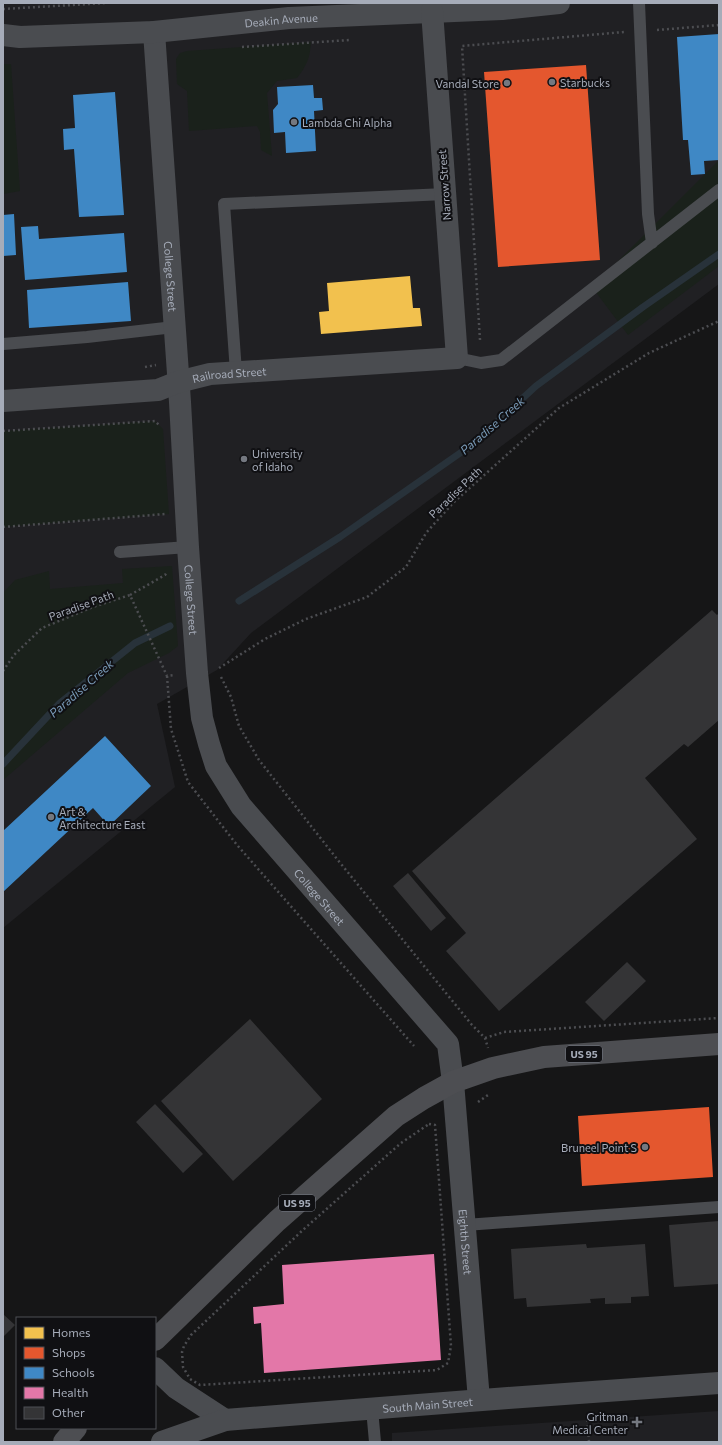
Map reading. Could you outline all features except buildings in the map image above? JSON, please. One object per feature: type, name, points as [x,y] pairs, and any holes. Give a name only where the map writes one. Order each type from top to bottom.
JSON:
[{"type":"highway","name":"US 95","points":[[156,1339],[277,1221],[391,1121],[424,1098],[453,1082],[493,1068],[544,1057],[719,1044]]},
{"type":"highway","points":[[64,1442],[75,1429]]},
{"type":"street","name":"Deakin Avenue","points":[[3,35],[20,37],[154,32],[288,10],[432,11],[502,9],[560,3]]},
{"type":"street","name":"Narrow Street","points":[[432,11],[433,42],[457,358]]},
{"type":"street","name":"College Street","points":[[154,32],[197,673],[202,718],[209,744],[216,766],[241,806],[448,1044],[453,1082]]},
{"type":"street","name":"Railroad Street","points":[[3,402],[158,390],[178,382],[210,374],[457,358]]},
{"type":"street","name":"Eighth Street","points":[[453,1082],[480,1400]]},
{"type":"street","points":[[156,1369],[176,1388],[225,1420]]},
{"type":"street","name":"South Main Street","points":[[162,1442],[225,1420],[719,1383]]},
{"type":"lane","points":[[639,3],[648,214],[652,243]]},
{"type":"lane","points":[[457,358],[481,363],[501,360],[719,190]]},
{"type":"lane","points":[[236,372],[224,204],[445,194]]},
{"type":"lane","points":[[3,344],[87,337],[174,327]]},
{"type":"lane","points":[[120,552],[188,547]]},
{"type":"lane","points":[[465,1225],[719,1207]]},
{"type":"lane","points":[[372,1409],[375,1442]]},
{"type":"path","points":[[3,10],[106,3]]},
{"type":"path","points":[[433,42],[462,46],[719,24]]},
{"type":"path","points":[[241,47],[355,39]]},
{"type":"path","points":[[462,46],[480,340]]},
{"type":"path","name":"Paradise Path","points":[[216,663],[217,670],[265,639],[306,619],[368,597],[406,567],[426,533],[453,503],[559,408],[649,353],[719,321]]},
{"type":"path","points":[[138,368],[158,364]]},
{"type":"path","points":[[3,431],[155,421],[163,430]]},
{"type":"path","points":[[3,527],[169,514]]},
{"type":"path","name":"Paradise Path","points":[[3,671],[14,655],[42,628],[93,607],[130,595],[166,676],[180,675]]},
{"type":"path","points":[[221,677],[231,697],[239,726],[260,760],[337,859],[472,1025],[485,1038],[504,1032],[719,1018]]},
{"type":"path","points":[[429,1124],[435,1125],[451,1346],[448,1363],[437,1370],[208,1384],[200,1384],[190,1379],[183,1367],[182,1352],[191,1335],[304,1229],[401,1143],[429,1124]]},
{"type":"path","points":[[585,1392],[588,1442]]},
{"type":"shaded area","name":"University of Idaho","points":[[3,3],[719,3],[719,284],[251,633],[217,670],[157,704],[175,787],[3,928]]},
{"type":"shaded area","points":[[311,42],[310,53],[307,61],[297,78],[277,81],[267,93],[272,156],[261,150],[260,132],[257,126],[189,131],[187,91],[177,84],[176,59],[180,53],[187,51]]},
{"type":"shaded area","points":[[3,64],[11,64],[20,191],[3,194]]},
{"type":"shaded area","points":[[719,160],[719,266],[628,335],[592,287]]},
{"type":"shaded area","points":[[155,421],[163,429],[169,514],[3,527],[3,431]]},
{"type":"shaded area","points":[[172,566],[178,646],[169,653],[128,673],[3,780],[3,593],[15,580],[49,571],[50,589],[123,583],[122,569]]},
{"type":"shaded area","name":"Gritman Medical Center","points":[[719,1411],[719,1442],[392,1442],[392,1433]]},
{"type":"waterway","name":"Paradise Creek","points":[[239,601],[340,537],[473,444],[536,386],[643,307],[719,254]]},
{"type":"waterway","name":"Paradise Creek","points":[[3,764],[60,703],[135,643],[170,626]]},
{"type":"place","name":"Starbucks","points":[[552,82]]},
{"type":"place","name":"Vandal Store","points":[[507,83]]},
{"type":"place","name":"Lambda Chi Alpha","points":[[294,122]]},
{"type":"place","name":"University of Idaho","points":[[244,459]]},
{"type":"place","name":"Art & Architecture East","points":[[51,817]]},
{"type":"place","name":"Bruneel Point S","points":[[645,1147]]},
{"type":"place","name":"Gritman Medical Center","points":[[637,1422]]}]
